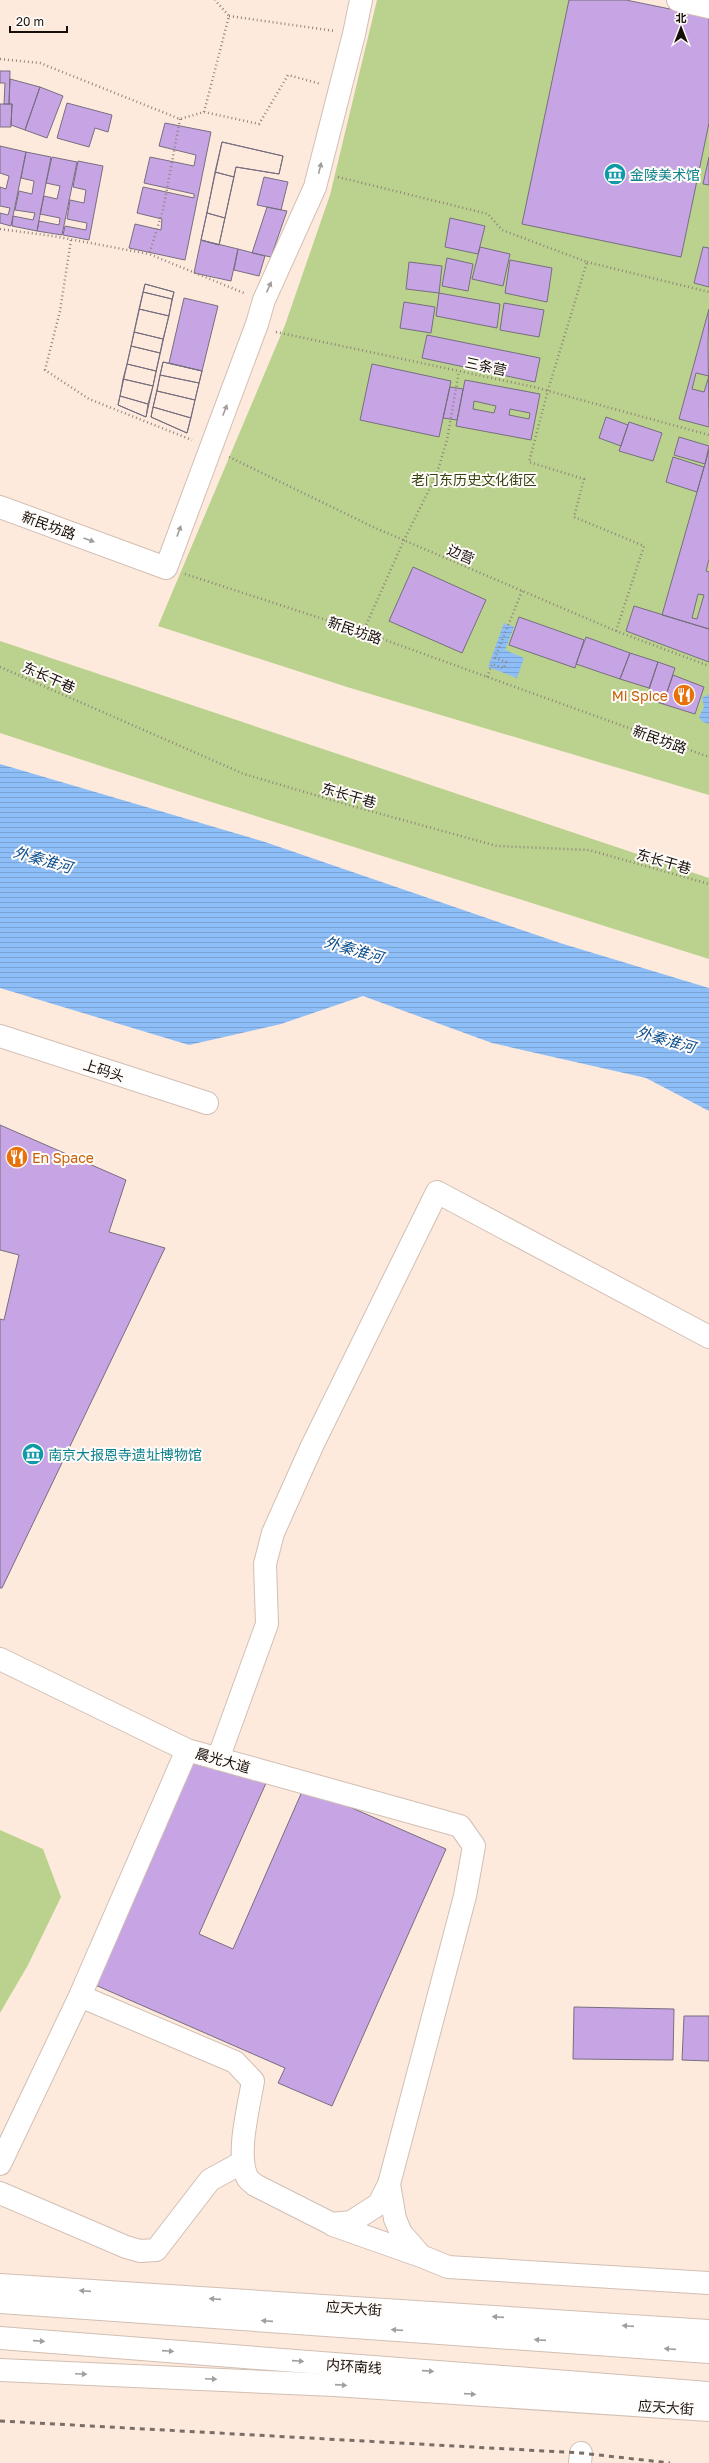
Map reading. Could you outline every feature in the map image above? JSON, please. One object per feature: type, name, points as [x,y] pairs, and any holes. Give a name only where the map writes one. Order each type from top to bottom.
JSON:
[{"type":"main road","points":[[166,568],[257,324],[264,300],[315,187],[354,34],[361,0]]},
{"type":"main road","points":[[678,0],[709,7]]},
{"type":"main road","name":"新民坊路","points":[[0,507],[166,568]]},
{"type":"main road","name":"上码头","points":[[0,1036],[207,1103]]},
{"type":"main road","points":[[218,1759],[267,1624],[266,1564],[272,1533],[312,1446],[437,1192],[709,1337]]},
{"type":"main road","name":"晨光大道","points":[[0,1660],[187,1750],[460,1826],[474,1846],[465,1896],[389,2184]]},
{"type":"main road","points":[[0,2164],[80,1996],[187,1750]]},
{"type":"main road","points":[[80,1996],[235,2062],[252,2081],[243,2145],[243,2162],[247,2178],[256,2185],[332,2224],[448,2267],[709,2283]]},
{"type":"main road","points":[[0,2193],[126,2247],[140,2251],[156,2250],[210,2180],[243,2162]]},
{"type":"main road","points":[[332,2224],[351,2222],[374,2208],[379,2204],[389,2184]]},
{"type":"main road","points":[[389,2184],[395,2220],[401,2232],[421,2256]]},
{"type":"main road","name":"应天大街","points":[[0,2286],[709,2331]]},
{"type":"main road","points":[[0,2302],[709,2352]]},
{"type":"main road","name":"内环南线","points":[[0,2338],[709,2393]]},
{"type":"main road","name":"应天大街","points":[[0,2370],[334,2385],[709,2410]]},
{"type":"path","points":[[215,0],[229,16],[354,34]]},
{"type":"path","points":[[204,112],[229,16]]},
{"type":"path","points":[[0,59],[40,63],[180,119],[204,112],[259,124],[288,75],[340,90]]},
{"type":"path","points":[[149,254],[163,210],[180,119]]},
{"type":"path","points":[[335,176],[488,214],[502,230],[587,262],[709,292]]},
{"type":"path","points":[[0,229],[149,254],[264,300]]},
{"type":"path","name":"边营","points":[[71,240],[60,311],[45,370],[89,399],[211,448],[404,540],[616,631],[709,666]]},
{"type":"path","points":[[587,262],[548,390],[530,462],[584,479],[574,517],[644,546],[616,631]]},
{"type":"path","name":"三条营","points":[[257,324],[271,331],[548,390],[709,435]]},
{"type":"path","points":[[363,632],[404,540],[436,476],[447,440],[459,371]]},
{"type":"path","name":"新民坊路","points":[[166,568],[363,632],[709,757]]},
{"type":"path","points":[[487,677],[492,664],[504,668],[506,662],[495,658],[522,591]]},
{"type":"path","name":"东长干巷","points":[[0,667],[259,778],[497,846],[589,850],[709,884]]},
{"type":"green space","name":"老门东历史文化街区","points":[[377,0],[622,0],[709,19],[709,795],[347,687],[158,626],[285,325],[330,195]]},
{"type":"green space","points":[[0,641],[709,878],[709,959],[205,800],[0,733]]},
{"type":"green space","points":[[0,1830],[43,1849],[61,1897],[28,1965],[0,2013]]},
{"type":"water","points":[[504,623],[514,627],[505,650],[524,658],[517,678],[488,667]]},
{"type":"water","points":[[709,694],[709,724],[703,722],[699,717],[704,707],[702,698]]},
{"type":"water","name":"外秦淮河","points":[[0,764],[265,842],[560,943],[709,988],[709,1111],[646,1078],[492,1043],[363,996],[281,1024],[189,1045],[0,988]]},
{"type":"building","name":"金陵美术馆","points":[[569,0],[626,0],[709,17],[709,123],[681,257],[522,224]]},
{"type":"building","points":[[0,71],[10,71],[9,104],[4,104],[5,83],[0,83]]},
{"type":"building","points":[[10,79],[40,87],[25,130],[11,125],[12,104],[9,104]]},
{"type":"building","points":[[40,87],[63,96],[47,138],[25,130]]},
{"type":"building","points":[[67,103],[112,115],[108,132],[95,128],[89,147],[57,138]]},
{"type":"building","points":[[0,104],[12,104],[11,127],[0,127]]},
{"type":"building","points":[[165,123],[211,132],[185,260],[129,248],[135,224],[161,230],[162,219],[137,213],[143,187],[194,198],[194,194],[144,183],[150,157],[194,166],[196,155],[159,146]]},
{"type":"building","points":[[222,142],[283,156],[279,174],[236,167],[219,245],[201,240]]},
{"type":"building","points":[[222,142],[283,156],[279,174],[236,167],[234,177],[215,172]]},
{"type":"building","points":[[0,146],[26,152],[11,226],[0,223],[0,213],[8,215],[10,208],[0,206],[0,187],[6,189],[9,176],[0,173]]},
{"type":"building","points":[[26,152],[51,157],[37,231],[12,226],[13,216],[33,220],[35,213],[15,210],[19,191],[32,194],[34,181],[21,178]]},
{"type":"building","points":[[52,157],[77,162],[62,235],[37,231],[39,221],[59,225],[60,218],[40,214],[44,196],[57,199],[60,186],[46,183]]},
{"type":"building","points":[[709,157],[709,185],[703,184]]},
{"type":"building","points":[[78,161],[103,166],[89,240],[63,235],[65,226],[86,230],[87,223],[67,219],[70,200],[84,203],[86,190],[73,187]]},
{"type":"building","points":[[215,172],[234,177],[225,218],[207,213]]},
{"type":"building","points":[[264,177],[288,182],[281,210],[257,205]]},
{"type":"building","points":[[267,207],[287,211],[271,257],[252,253]]},
{"type":"building","points":[[207,213],[225,218],[219,245],[201,240]]},
{"type":"building","points":[[450,218],[485,226],[478,254],[445,247]]},
{"type":"building","points":[[201,240],[238,249],[231,281],[194,273]]},
{"type":"building","points":[[480,247],[510,254],[503,286],[472,279]]},
{"type":"building","points":[[703,247],[709,248],[709,287],[694,283]]},
{"type":"building","points":[[238,249],[265,256],[259,276],[234,270]]},
{"type":"building","points":[[447,258],[473,264],[468,291],[442,286]]},
{"type":"building","points":[[510,260],[552,268],[547,302],[505,293]]},
{"type":"building","points":[[409,262],[442,266],[439,293],[406,289]]},
{"type":"building","points":[[145,284],[174,292],[146,417],[118,405]]},
{"type":"building","points":[[145,284],[174,292],[172,299],[143,292]]},
{"type":"building","points":[[143,292],[172,299],[169,316],[139,309]]},
{"type":"building","points":[[439,293],[500,304],[497,328],[436,316]]},
{"type":"building","points":[[184,298],[218,306],[202,371],[169,363]]},
{"type":"building","points":[[404,302],[435,307],[431,333],[400,328]]},
{"type":"building","points":[[504,303],[544,310],[539,337],[500,330]]},
{"type":"building","points":[[139,309],[169,316],[163,339],[134,332]]},
{"type":"building","points":[[709,309],[708,376],[696,373],[692,389],[704,392],[708,378],[709,427],[679,419]]},
{"type":"building","points":[[134,332],[163,339],[160,353],[131,346]]},
{"type":"building","points":[[427,335],[540,358],[535,382],[422,358]]},
{"type":"building","points":[[131,346],[160,353],[156,371],[127,364]]},
{"type":"building","points":[[163,362],[202,371],[187,433],[151,417]]},
{"type":"building","points":[[163,362],[202,371],[199,383],[160,375]]},
{"type":"building","points":[[127,364],[156,371],[153,386],[123,379]]},
{"type":"building","points":[[372,364],[451,381],[439,437],[360,420]]},
{"type":"building","points":[[160,375],[199,383],[195,400],[157,391]]},
{"type":"building","points":[[123,379],[153,386],[148,404],[120,396]]},
{"type":"building","points":[[465,380],[540,394],[531,440],[456,426]],"holes":[[[474,401],[496,406],[494,413],[473,409]],[[510,409],[530,413],[529,419],[509,415]]]},
{"type":"building","points":[[450,387],[463,389],[457,420],[443,418]]},
{"type":"building","points":[[157,391],[195,400],[191,418],[153,407]]},
{"type":"building","points":[[120,396],[148,404],[146,417],[118,405]]},
{"type":"building","points":[[153,407],[191,418],[187,433],[151,417]]},
{"type":"building","points":[[606,417],[628,425],[621,446],[599,438]]},
{"type":"building","points":[[629,422],[662,433],[653,461],[619,451]]},
{"type":"building","points":[[679,437],[709,446],[705,464],[674,455]]},
{"type":"building","points":[[709,450],[709,559],[706,571],[709,572],[709,629],[662,615]],"holes":[[[698,594],[704,595],[697,619],[692,618]]]},
{"type":"building","points":[[673,457],[704,467],[697,492],[666,482]]},
{"type":"building","points":[[413,567],[486,600],[462,653],[389,621]]},
{"type":"building","points":[[634,606],[709,629],[709,662],[626,631]]},
{"type":"building","points":[[519,617],[584,640],[575,668],[509,645]]},
{"type":"building","points":[[586,637],[630,653],[620,679],[576,664]]},
{"type":"building","points":[[630,653],[658,662],[649,688],[620,679]]},
{"type":"building","points":[[658,662],[675,668],[663,704],[646,699]]},
{"type":"building","name":"Mi Spice","points":[[673,675],[704,687],[695,714],[663,704]]},
{"type":"building","name":"南京大报恩寺遗址博物馆","points":[[0,1125],[126,1180],[109,1232],[165,1248],[2,1588],[0,1588],[0,1319],[4,1320],[19,1255],[0,1250]]},
{"type":"building","points":[[200,1743],[270,1774],[199,1934],[233,1949],[304,1787],[446,1849],[332,2106],[278,2083],[285,2068],[93,1984]]},
{"type":"building","points":[[574,2007],[674,2009],[673,2060],[573,2059]]},
{"type":"building","points":[[684,2016],[709,2016],[709,2061],[682,2060]]},
{"type":"railway","points":[[0,2421],[581,2453],[670,2463]]},
{"type":"place","name":"金陵美术馆","points":[[615,174]]},
{"type":"place","name":"Mi Spice","points":[[684,695]]},
{"type":"place","name":"En Space","points":[[17,1157]]},
{"type":"place","name":"南京大报恩寺遗址博物馆","points":[[33,1454]]}]
